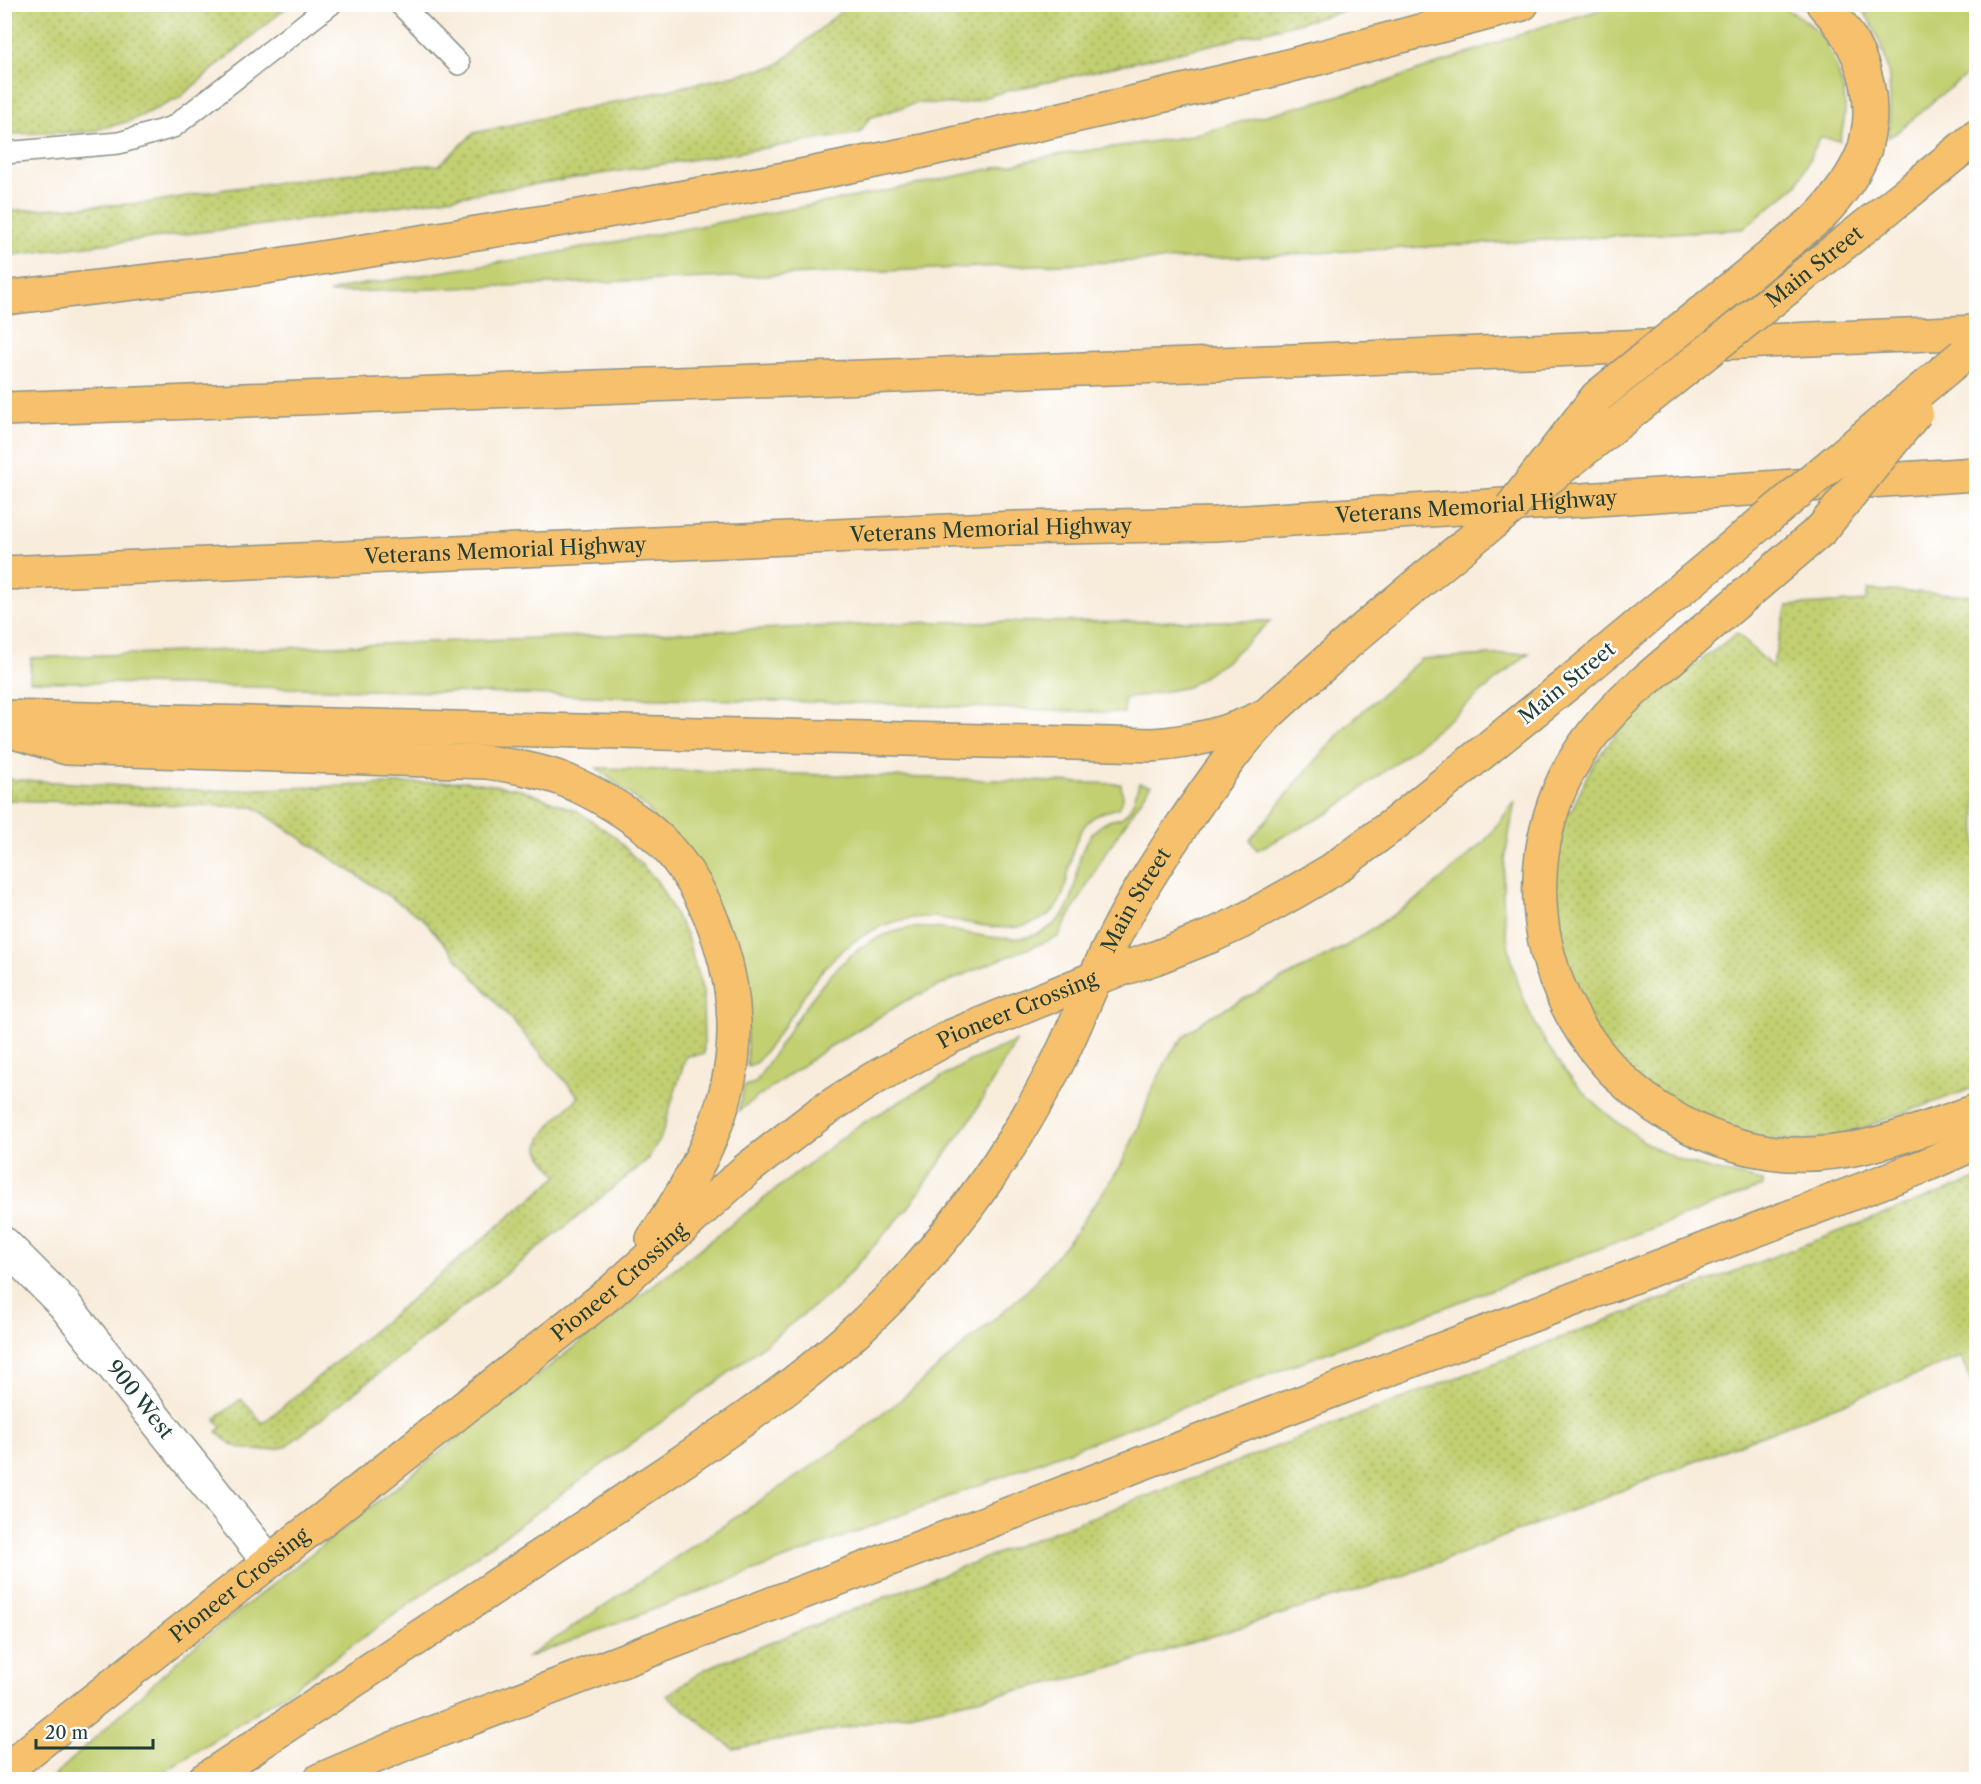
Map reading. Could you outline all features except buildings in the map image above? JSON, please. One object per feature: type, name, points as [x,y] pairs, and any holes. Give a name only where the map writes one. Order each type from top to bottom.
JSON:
[{"type":"main road","points":[[1454,22],[1500,4]]},
{"type":"main road","points":[[4,297],[253,269],[557,220],[801,176],[923,151],[1253,75],[1522,4]]},
{"type":"main road","points":[[1511,508],[1597,397],[1819,217],[1847,185],[1865,148],[1870,116],[1868,92],[1863,67],[1853,44],[1823,4]]},
{"type":"main road","name":"Main Street","points":[[1095,978],[1134,901],[1182,825],[1268,714],[1353,637],[1511,508],[1977,137]]},
{"type":"main road","points":[[4,409],[1255,362],[1972,344]]},
{"type":"main road","points":[[1972,344],[1822,529],[1645,681],[1613,710],[1593,734],[1575,760],[1560,790],[1549,822],[1542,855],[1540,894],[1543,934],[1552,971],[1568,1008],[1588,1041],[1629,1088],[1681,1123],[1710,1137],[1740,1147],[1805,1155],[1838,1153],[1904,1136],[1977,1111]]},
{"type":"main road","name":"Main Street","points":[[1095,978],[1155,958],[1239,923],[1332,870],[1394,824],[1576,677],[1972,344]]},
{"type":"main road","name":"Veterans Memorial Highway","points":[[4,573],[1016,528],[1216,524],[1977,474]]},
{"type":"main road","points":[[4,717],[1153,745],[1189,742],[1217,735],[1244,726],[1268,714]]},
{"type":"main road","points":[[4,729],[67,747],[487,762],[528,769],[562,779],[628,815],[658,839],[683,868],[702,900],[724,954],[733,994],[735,1025],[732,1062],[724,1099],[712,1133],[692,1176],[642,1256],[611,1292]]},
{"type":"main road","name":"Pioneer Crossing","points":[[4,1771],[611,1292],[746,1170],[820,1113],[871,1080],[952,1036],[1095,978]]},
{"type":"main road","name":"Pioneer Crossing","points":[[204,1779],[699,1450],[795,1382],[843,1343],[893,1296],[917,1269],[986,1182],[1053,1072],[1095,978]]},
{"type":"main road","points":[[320,1779],[411,1741],[1902,1175],[1977,1143]]},
{"type":"street","name":"900 West","points":[[4,1244],[64,1304],[269,1562]]},
{"type":"lane","points":[[4,153],[119,143],[173,127],[331,4]]},
{"type":"lane","points":[[400,4],[459,64]]},
{"type":"green space","points":[[850,4],[1368,5],[961,104],[916,103],[869,118],[860,133],[327,217],[5,256],[5,211],[146,203],[227,189],[407,166],[439,165],[474,133],[776,66]]},
{"type":"green space","points":[[1774,4],[1805,20],[1826,44],[1843,90],[1844,121],[1840,141],[1820,137],[1797,185],[1743,229],[1261,256],[328,293],[347,287],[545,255],[881,192],[1056,155],[1185,137],[1375,86],[1550,24],[1618,5]]},
{"type":"green space","points":[[4,5],[289,5],[179,98],[130,121],[89,132],[5,134]]},
{"type":"green space","points":[[1860,5],[1976,5],[1976,68],[1888,137],[1890,83],[1888,68],[1878,38]]},
{"type":"green space","points":[[1868,590],[1976,595],[1976,1087],[1840,1136],[1802,1141],[1766,1140],[1680,1113],[1604,1052],[1551,941],[1560,807],[1571,812],[1590,770],[1603,750],[1637,713],[1737,633],[1772,667],[1787,606],[1866,601]]},
{"type":"green space","points":[[1271,621],[1225,662],[1188,687],[1124,699],[1124,713],[887,704],[30,681],[31,658],[936,622]]},
{"type":"green space","points":[[1529,653],[1407,754],[1329,813],[1257,850],[1250,840],[1345,727],[1421,659]]},
{"type":"green space","points":[[597,768],[1121,784],[1123,798],[1120,807],[1094,817],[1082,830],[1076,842],[1062,896],[1047,916],[1034,923],[1008,928],[923,917],[905,919],[871,931],[856,940],[828,964],[809,987],[787,1022],[756,1063],[747,1066],[746,997],[648,809]]},
{"type":"green space","points":[[4,779],[209,791],[466,781],[520,789],[577,811],[614,836],[657,881],[686,934],[703,992],[704,1054],[686,1056],[661,1137],[647,1160],[285,1447],[266,1450],[240,1448],[217,1432],[222,1427],[215,1419],[241,1399],[263,1423],[558,1176],[540,1152],[540,1143],[548,1128],[579,1097],[422,918],[254,807],[5,800]]},
{"type":"green space","points":[[1139,783],[1151,785],[1106,852],[1058,937],[986,965],[905,1001],[826,1049],[738,1111],[744,1086],[755,1083],[810,1001],[843,963],[861,948],[880,937],[911,928],[934,928],[1012,939],[1030,936],[1047,929],[1062,916],[1068,907],[1075,888],[1079,860],[1088,840],[1104,823],[1125,815],[1133,802]]},
{"type":"green space","points":[[1515,801],[1504,872],[1503,896],[1506,931],[1523,997],[1537,1028],[1555,1057],[1600,1108],[1651,1146],[1693,1164],[1763,1181],[1763,1186],[526,1658],[836,1450],[898,1402],[1029,1289],[1075,1233],[1120,1167],[1141,1122],[1151,1091],[1171,1053],[1185,1035],[1209,1017],[1346,946],[1422,896],[1484,842]]},
{"type":"green space","points":[[1016,1041],[972,1117],[908,1208],[833,1291],[718,1381],[293,1688],[154,1779],[51,1779],[187,1652],[856,1127],[968,1062]]},
{"type":"green space","points":[[1976,1179],[1976,1394],[1961,1357],[1406,1575],[1092,1674],[839,1729],[733,1749],[667,1695],[707,1668],[959,1568]]}]
